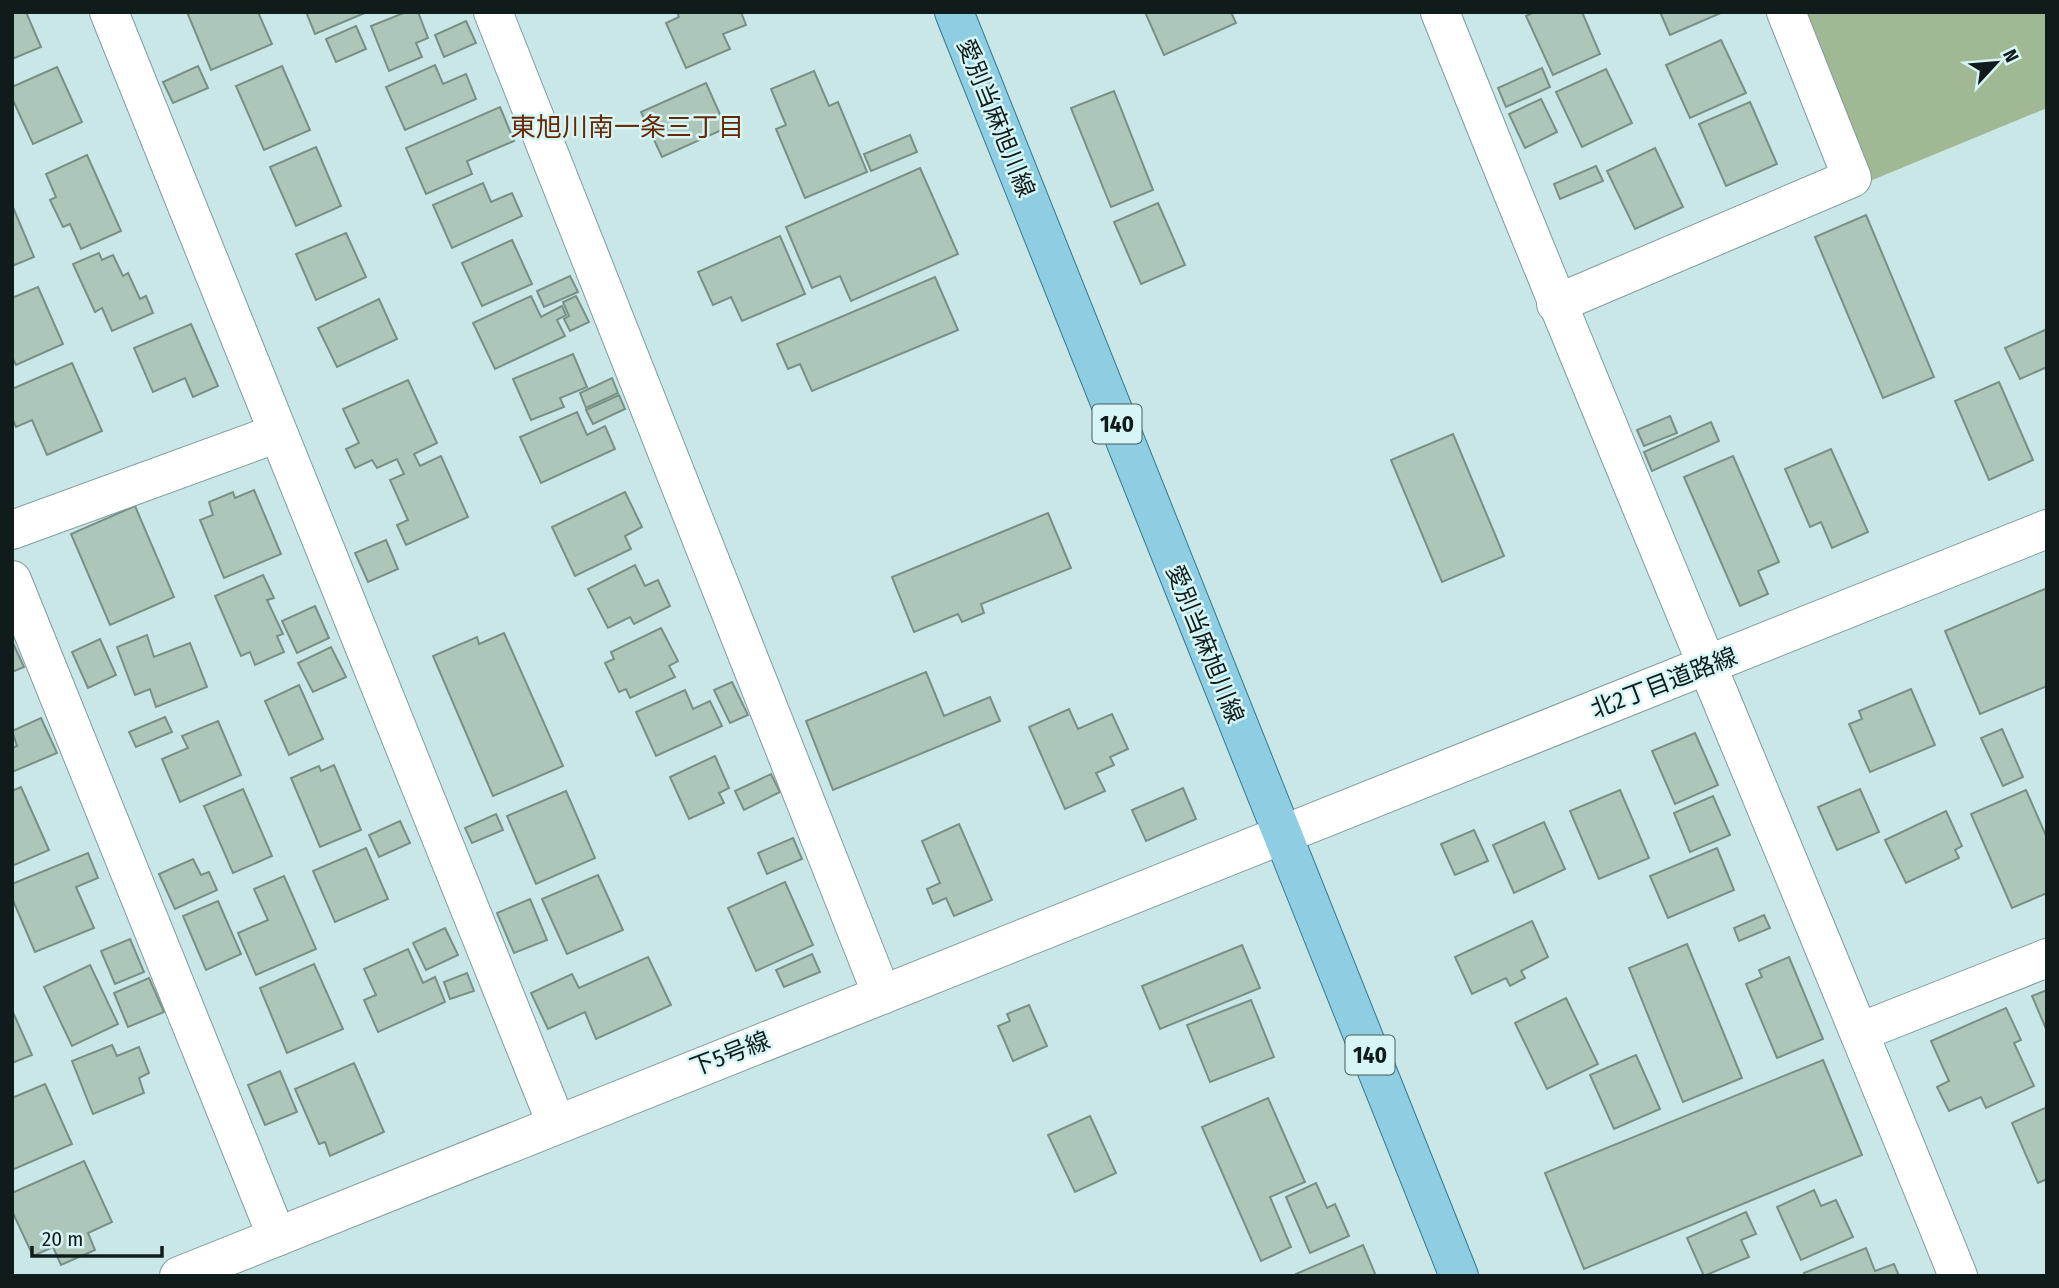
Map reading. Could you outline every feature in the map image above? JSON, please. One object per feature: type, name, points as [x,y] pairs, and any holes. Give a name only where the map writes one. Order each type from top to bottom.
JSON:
[{"type":"main road","name":"愛別当麻旭川線","points":[[954,12],[1459,1276]]},
{"type":"street","points":[[109,12],[556,1123]]},
{"type":"street","points":[[493,12],[882,995]]},
{"type":"street","points":[[1440,12],[1556,304],[1860,1032],[1958,1276]]},
{"type":"street","points":[[1556,304],[1852,178],[1786,12]]},
{"type":"street","points":[[12,530],[278,433]]},
{"type":"street","name":"北2丁目道路線","points":[[1281,835],[2047,530]]},
{"type":"street","points":[[12,580],[277,1237]]},
{"type":"street","name":"下5号線","points":[[179,1276],[1281,835]]},
{"type":"street","points":[[1860,1032],[2047,958]]},
{"type":"green space","points":[[1803,12],[2047,12],[2047,108],[1870,181]]},
{"type":"building","points":[[12,12],[26,12],[41,47],[12,59]]},
{"type":"building","points":[[187,12],[258,12],[272,44],[211,70]]},
{"type":"building","points":[[306,12],[367,12],[315,34]]},
{"type":"building","points":[[406,12],[418,12],[428,38],[416,43],[422,57],[389,71],[371,26]]},
{"type":"building","points":[[677,12],[741,12],[746,25],[723,34],[730,49],[686,68],[666,23],[679,17]]},
{"type":"building","points":[[1145,12],[1231,12],[1236,23],[1164,55]]},
{"type":"building","points":[[1534,12],[1582,12],[1600,54],[1553,75],[1526,16]]},
{"type":"building","points":[[1660,12],[1723,12],[1670,35]]},
{"type":"building","points":[[466,21],[476,43],[444,57],[435,35]]},
{"type":"building","points":[[356,26],[366,49],[336,62],[326,39]]},
{"type":"building","points":[[1721,40],[1746,93],[1690,118],[1666,65]]},
{"type":"building","points":[[435,65],[443,84],[466,74],[476,99],[405,130],[386,87]]},
{"type":"building","points":[[198,66],[208,88],[173,103],[163,82]]},
{"type":"building","points":[[282,66],[310,130],[264,150],[236,86]]},
{"type":"building","points":[[57,67],[82,122],[33,144],[12,98],[12,87]]},
{"type":"building","points":[[1542,68],[1550,87],[1506,107],[1498,88]]},
{"type":"building","points":[[1606,69],[1632,123],[1582,147],[1556,92]]},
{"type":"building","points":[[814,71],[829,106],[838,102],[867,172],[805,198],[776,129],[786,125],[771,89]]},
{"type":"building","points":[[706,83],[726,128],[662,157],[641,112]]},
{"type":"building","points":[[1114,91],[1153,190],[1111,207],[1071,108]]},
{"type":"building","points":[[1541,99],[1557,132],[1525,148],[1509,114]]},
{"type":"building","points":[[1750,102],[1777,164],[1726,186],[1699,124]]},
{"type":"building","points":[[500,107],[514,141],[467,161],[472,174],[426,194],[406,148]]},
{"type":"building","points":[[910,135],[917,152],[871,171],[864,154]]},
{"type":"building","points":[[316,147],[341,206],[296,226],[270,167]]},
{"type":"building","points":[[1655,148],[1683,207],[1635,229],[1607,171]]},
{"type":"building","points":[[87,155],[121,231],[81,249],[70,224],[63,227],[50,200],[56,197],[46,174]]},
{"type":"building","points":[[1596,166],[1603,181],[1560,199],[1554,184]]},
{"type":"building","points":[[920,168],[958,254],[851,301],[840,276],[812,288],[786,227]]},
{"type":"building","points":[[483,183],[491,202],[512,193],[522,216],[452,248],[433,205]]},
{"type":"building","points":[[1158,203],[1185,265],[1141,284],[1114,222]]},
{"type":"building","points":[[12,205],[34,257],[12,266]]},
{"type":"building","points":[[1866,215],[1934,377],[1883,398],[1815,237]]},
{"type":"building","points":[[346,233],[366,277],[316,300],[296,254]]},
{"type":"building","points":[[780,236],[805,294],[742,321],[731,297],[713,305],[698,272]]},
{"type":"building","points":[[512,240],[532,284],[482,306],[462,263]]},
{"type":"building","points":[[99,253],[102,260],[113,255],[123,276],[128,273],[140,299],[146,296],[153,313],[112,331],[102,308],[95,312],[73,264]]},
{"type":"building","points":[[570,276],[578,292],[544,307],[537,291]]},
{"type":"building","points":[[935,277],[958,330],[812,391],[800,364],[788,369],[777,344]]},
{"type":"building","points":[[38,287],[63,344],[16,365],[12,357],[12,298]]},
{"type":"building","points":[[531,296],[541,317],[562,306],[566,315],[557,320],[565,336],[495,369],[473,323]]},
{"type":"building","points":[[576,296],[589,322],[570,331],[564,319],[569,316],[563,302]]},
{"type":"building","points":[[379,299],[397,339],[337,367],[318,328]]},
{"type":"building","points":[[191,324],[218,386],[193,397],[185,378],[153,392],[134,348]]},
{"type":"building","points":[[2047,329],[2047,367],[2020,379],[2005,348]]},
{"type":"building","points":[[573,354],[587,387],[560,398],[564,407],[531,420],[513,379]]},
{"type":"building","points":[[72,363],[102,431],[47,455],[32,420],[16,427],[12,418],[12,389]]},
{"type":"building","points":[[612,378],[618,393],[586,408],[580,393]]},
{"type":"building","points":[[408,380],[437,443],[414,454],[420,466],[441,456],[468,517],[406,545],[397,525],[408,520],[390,480],[404,474],[397,459],[377,468],[372,460],[355,468],[346,449],[359,443],[343,409]]},
{"type":"building","points":[[1999,382],[2033,460],[1989,480],[1955,401]]},
{"type":"building","points":[[619,395],[625,409],[593,424],[586,410]]},
{"type":"building","points":[[577,412],[587,435],[605,426],[615,449],[541,483],[520,437]]},
{"type":"building","points":[[1670,416],[1677,433],[1644,446],[1637,430]]},
{"type":"building","points":[[1711,422],[1719,441],[1652,471],[1644,452]]},
{"type":"building","points":[[1453,434],[1504,556],[1442,582],[1391,460]]},
{"type":"building","points":[[1831,449],[1868,532],[1832,548],[1821,522],[1810,527],[1785,469]]},
{"type":"building","points":[[1733,456],[1779,562],[1758,571],[1768,594],[1740,606],[1684,477]]},
{"type":"building","points":[[254,490],[281,554],[224,578],[200,520],[213,515],[209,502],[233,492],[235,498]]},
{"type":"building","points":[[625,492],[642,527],[625,536],[631,549],[575,576],[552,527]]},
{"type":"building","points":[[135,506],[174,597],[110,625],[71,534]]},
{"type":"building","points":[[1048,513],[1071,568],[981,604],[984,613],[962,622],[958,614],[914,632],[892,577]]},
{"type":"building","points":[[386,540],[398,569],[368,582],[355,553]]},
{"type":"building","points":[[635,565],[645,586],[658,580],[670,606],[634,624],[630,617],[608,628],[588,589]]},
{"type":"building","points":[[263,575],[274,598],[267,600],[283,634],[277,636],[284,652],[255,665],[250,652],[241,656],[215,596]]},
{"type":"building","points":[[2047,588],[2047,686],[1980,714],[1945,631]]},
{"type":"building","points":[[315,606],[329,638],[297,653],[282,621]]},
{"type":"building","points":[[661,628],[678,661],[669,666],[675,677],[630,698],[626,689],[619,692],[605,663],[614,659],[611,652]]},
{"type":"building","points":[[504,633],[563,766],[493,796],[433,656],[477,637],[479,644]]},
{"type":"building","points":[[147,635],[154,657],[190,643],[207,687],[156,707],[150,689],[135,695],[117,647]]},
{"type":"building","points":[[100,639],[116,675],[88,688],[72,652]]},
{"type":"building","points":[[12,641],[24,667],[12,672]]},
{"type":"building","points":[[331,647],[346,677],[313,692],[298,663]]},
{"type":"building","points":[[926,672],[944,716],[990,697],[1000,721],[833,790],[806,721]]},
{"type":"building","points":[[732,682],[748,715],[730,723],[714,690]]},
{"type":"building","points":[[299,685],[323,739],[289,755],[265,701]]},
{"type":"building","points":[[1911,689],[1935,745],[1870,772],[1849,724],[1862,719],[1859,711]]},
{"type":"building","points":[[685,690],[693,709],[710,701],[722,726],[656,756],[636,712]]},
{"type":"building","points":[[1069,709],[1078,729],[1112,714],[1128,749],[1110,757],[1114,765],[1096,773],[1105,791],[1065,809],[1029,727]]},
{"type":"building","points":[[165,717],[172,732],[136,747],[129,732]]},
{"type":"building","points":[[41,718],[57,753],[12,772],[12,748],[17,746],[12,731]]},
{"type":"building","points":[[218,721],[241,775],[180,802],[162,759],[188,748],[182,736]]},
{"type":"building","points":[[2002,729],[2023,777],[2003,786],[1981,738]]},
{"type":"building","points":[[1695,733],[1718,785],[1675,804],[1652,751]]},
{"type":"building","points":[[715,756],[729,788],[719,793],[724,803],[689,819],[670,777]]},
{"type":"building","points":[[334,765],[361,830],[320,847],[291,778],[319,766],[321,771]]},
{"type":"building","points":[[771,774],[780,792],[744,810],[735,791]]},
{"type":"building","points":[[21,787],[49,850],[12,866],[12,791]]},
{"type":"building","points":[[1183,788],[1196,819],[1146,841],[1132,810]]},
{"type":"building","points":[[243,789],[272,856],[233,873],[204,806]]},
{"type":"building","points":[[1860,789],[1879,832],[1837,850],[1818,807]]},
{"type":"building","points":[[1620,790],[1649,858],[1599,879],[1570,811]]},
{"type":"building","points":[[2026,790],[2047,838],[2047,893],[2012,908],[1971,814]]},
{"type":"building","points":[[566,791],[595,858],[536,884],[507,816]]},
{"type":"building","points":[[1713,796],[1730,835],[1690,852],[1674,813]]},
{"type":"building","points":[[1946,811],[1962,846],[1955,850],[1959,858],[1906,883],[1885,840]]},
{"type":"building","points":[[496,814],[503,830],[472,843],[465,828]]},
{"type":"building","points":[[400,821],[410,843],[379,857],[369,835]]},
{"type":"building","points":[[1544,822],[1565,869],[1514,893],[1493,845]]},
{"type":"building","points":[[959,824],[992,900],[954,916],[946,898],[933,904],[927,889],[940,883],[922,841]]},
{"type":"building","points":[[1474,830],[1488,861],[1455,875],[1441,844]]},
{"type":"building","points":[[793,838],[802,859],[767,874],[758,853]]},
{"type":"building","points":[[366,848],[388,899],[335,922],[313,871]]},
{"type":"building","points":[[1717,848],[1734,890],[1668,918],[1650,876]]},
{"type":"building","points":[[88,853],[98,878],[76,887],[94,928],[35,952],[12,898],[12,884]]},
{"type":"building","points":[[193,859],[201,875],[209,872],[217,890],[175,909],[159,874]]},
{"type":"building","points":[[598,875],[623,930],[567,954],[542,899]]},
{"type":"building","points":[[284,876],[316,949],[256,975],[238,933],[268,920],[254,889]]},
{"type":"building","points":[[785,882],[813,945],[756,971],[728,908]]},
{"type":"building","points":[[530,899],[547,940],[514,953],[497,913]]},
{"type":"building","points":[[218,901],[241,954],[206,970],[183,916]]},
{"type":"building","points":[[1764,915],[1770,928],[1739,941],[1734,928]]},
{"type":"building","points":[[1532,921],[1548,957],[1521,971],[1525,978],[1510,986],[1506,978],[1472,994],[1455,957]]},
{"type":"building","points":[[445,928],[458,955],[426,970],[413,943]]},
{"type":"building","points":[[130,939],[144,972],[115,984],[101,951]]},
{"type":"building","points":[[1687,944],[1742,1078],[1683,1102],[1629,968]]},
{"type":"building","points":[[1242,945],[1260,988],[1160,1029],[1142,986]]},
{"type":"building","points":[[408,949],[423,983],[435,977],[445,1002],[378,1032],[364,1000],[376,995],[364,969]]},
{"type":"building","points":[[812,954],[820,972],[784,987],[776,970]]},
{"type":"building","points":[[648,957],[671,1005],[596,1039],[585,1012],[548,1029],[531,993],[572,974],[579,988]]},
{"type":"building","points":[[1789,957],[1823,1039],[1777,1058],[1746,984],[1762,977],[1759,970]]},
{"type":"building","points":[[314,964],[343,1029],[287,1053],[260,988]]},
{"type":"building","points":[[90,965],[118,1024],[72,1046],[44,987]]},
{"type":"building","points":[[467,973],[474,991],[450,999],[444,982]]},
{"type":"building","points":[[149,978],[164,1012],[128,1027],[114,993]]},
{"type":"building","points":[[2047,990],[2047,1031],[2032,996]]},
{"type":"building","points":[[1566,998],[1598,1064],[1547,1089],[1515,1023]]},
{"type":"building","points":[[1251,1000],[1274,1057],[1210,1082],[1187,1025]]},
{"type":"building","points":[[1029,1005],[1047,1046],[1013,1061],[998,1026],[1010,1021],[1007,1014]]},
{"type":"building","points":[[2006,1008],[2021,1040],[2014,1043],[2034,1086],[1986,1108],[1981,1097],[1949,1111],[1937,1087],[1949,1081],[1931,1041]]},
{"type":"building","points":[[12,1010],[32,1055],[12,1063]]},
{"type":"building","points":[[112,1045],[117,1056],[139,1047],[149,1073],[139,1078],[144,1093],[93,1114],[72,1061]]},
{"type":"building","points":[[1636,1055],[1660,1109],[1614,1129],[1590,1075]]},
{"type":"building","points":[[1823,1060],[1862,1155],[1584,1269],[1545,1173]]},
{"type":"building","points":[[354,1063],[384,1132],[330,1156],[325,1142],[319,1144],[295,1089]]},
{"type":"building","points":[[280,1071],[297,1112],[265,1125],[248,1085]]},
{"type":"building","points":[[45,1084],[72,1144],[12,1170],[12,1098]]},
{"type":"building","points":[[1268,1098],[1305,1182],[1270,1197],[1291,1247],[1261,1261],[1202,1127]]},
{"type":"building","points":[[2047,1107],[2047,1179],[2038,1183],[2012,1123]]},
{"type":"building","points":[[1090,1116],[1116,1173],[1075,1192],[1048,1135]]},
{"type":"building","points":[[84,1161],[112,1222],[88,1233],[95,1250],[61,1265],[53,1247],[33,1256],[12,1211],[12,1193]]},
{"type":"building","points":[[1316,1183],[1327,1208],[1335,1204],[1349,1236],[1310,1253],[1286,1197]]},
{"type":"building","points":[[1814,1190],[1821,1206],[1836,1200],[1853,1237],[1801,1260],[1777,1207]]},
{"type":"building","points":[[1746,1212],[1756,1234],[1741,1240],[1749,1257],[1704,1276],[1687,1238]]},
{"type":"building","points":[[1363,1245],[1376,1276],[1296,1276],[1296,1274]]},
{"type":"building","points":[[1866,1248],[1875,1271],[1894,1264],[1899,1276],[1806,1276],[1804,1273]]},
{"type":"district","name":"東旭川南一条三丁目","points":[[627,127]]}]
